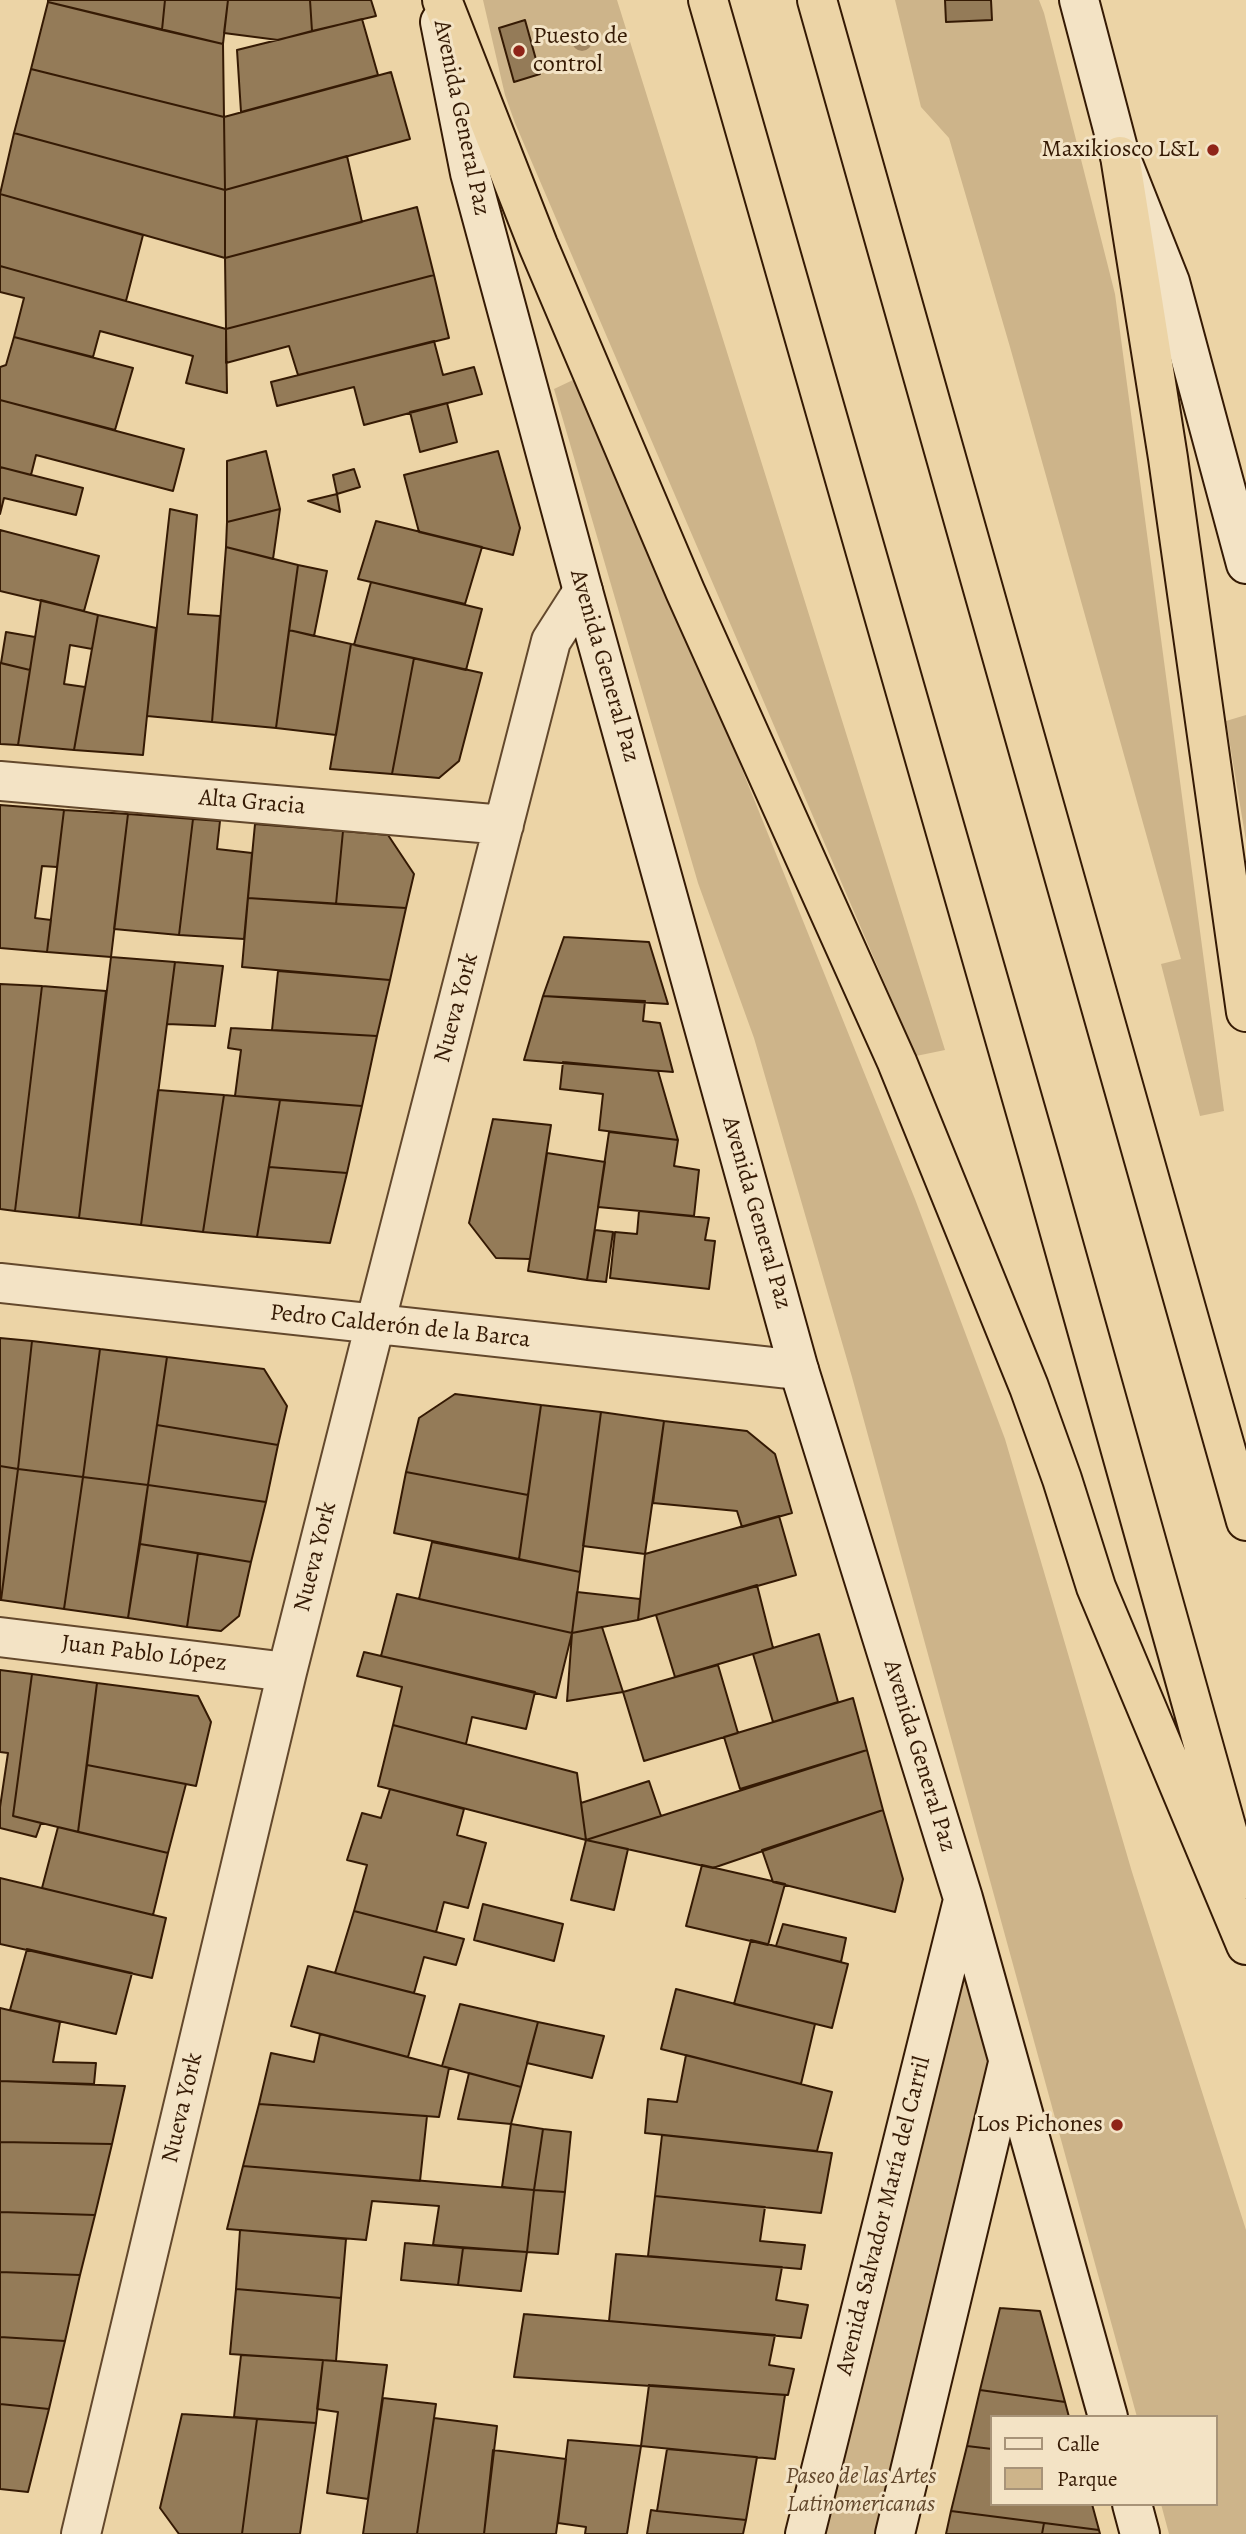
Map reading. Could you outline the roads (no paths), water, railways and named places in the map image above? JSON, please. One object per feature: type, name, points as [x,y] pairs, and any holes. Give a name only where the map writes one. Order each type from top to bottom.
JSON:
[{"type":"highway","points":[[442,0],[538,245],[685,591],[902,1075],[1029,1387],[1096,1587],[1246,1945]]},
{"type":"highway","points":[[708,0],[1044,1175],[1246,1898]]},
{"type":"highway","points":[[817,0],[1246,1521]]},
{"type":"highway","points":[[1120,156],[1168,458],[1246,1012]]},
{"type":"street","name":"Avenida General Paz","points":[[435,0],[470,173],[799,1370],[963,1898],[1107,2415]]},
{"type":"street","points":[[1079,0],[1120,156],[1170,282],[1246,564]]},
{"type":"street","name":"Nueva York","points":[[81,2534],[288,1672],[551,641],[583,590]]},
{"type":"street","name":"Alta Gracia","points":[[0,781],[504,825]]},
{"type":"street","name":"Pedro Calderón de la Barca","points":[[0,1283],[799,1370]]},
{"type":"street","name":"Juan Pablo López","points":[[0,1637],[288,1672]]},
{"type":"street","name":"Avenida Salvador María del Carril","points":[[805,2534],[963,1898]]},
{"type":"street","points":[[895,2534],[1009,2059]]},
{"type":"street","points":[[1133,2506],[1140,2534]]},
{"type":"place","name":"Puesto de control","points":[[519,51]]},
{"type":"place","name":"Maxikiosco L&L","points":[[1213,150]]},
{"type":"place","name":"Los Pichones","points":[[1117,2125]]},
{"type":"park label","name":"Paseo de las Artes Latinomericanas","points":[[861,2491]]}]
